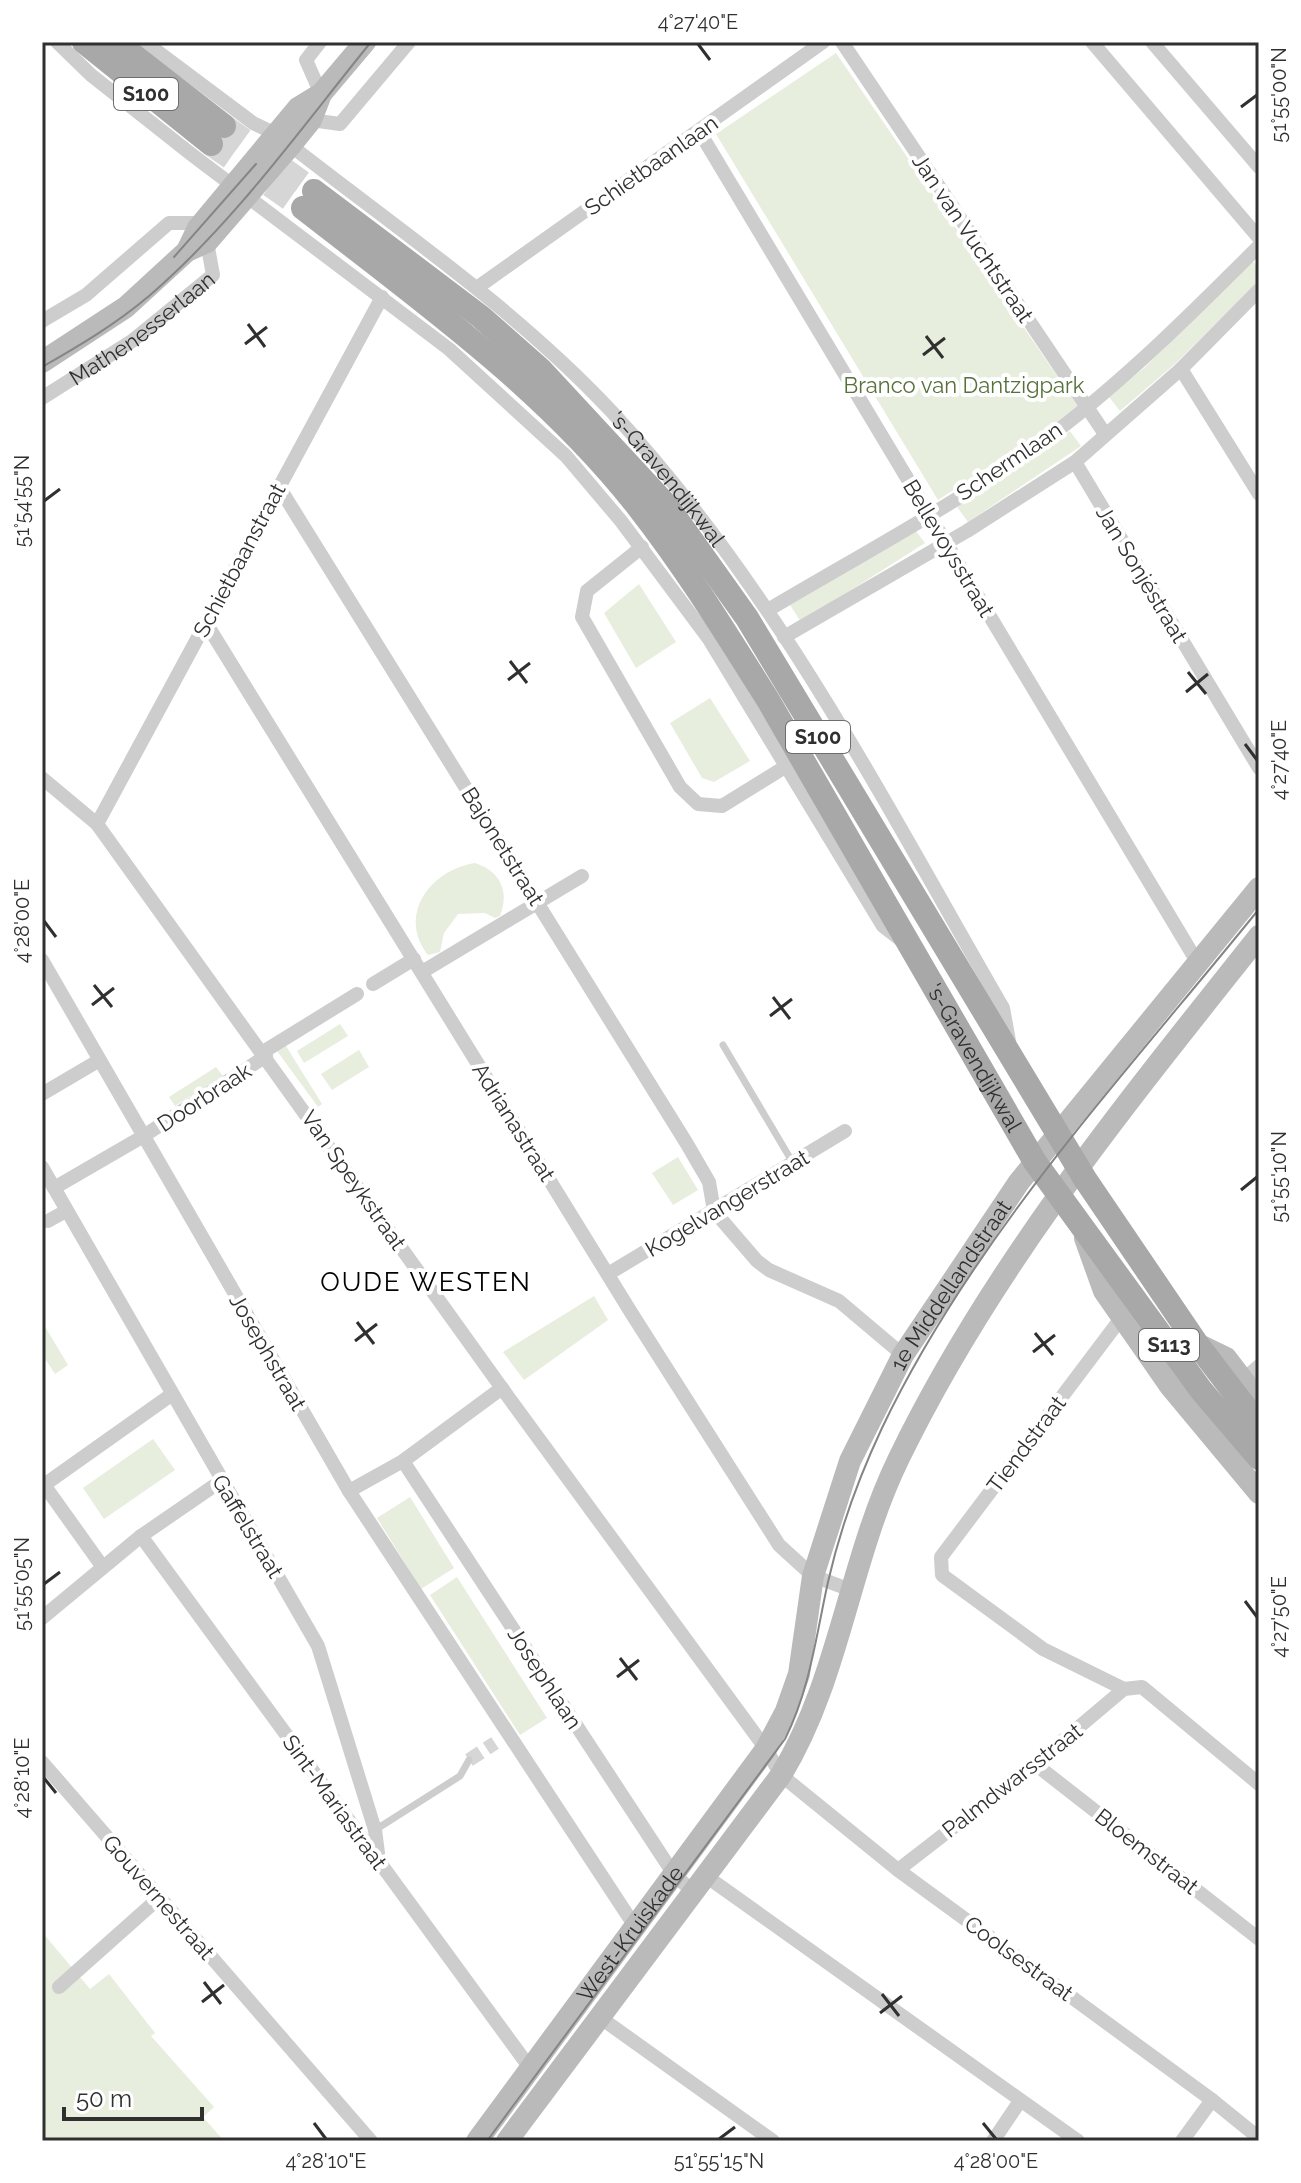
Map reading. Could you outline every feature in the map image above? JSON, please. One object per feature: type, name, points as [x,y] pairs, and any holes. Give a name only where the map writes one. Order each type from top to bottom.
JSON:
[{"type":"main road","name":"S100","points":[[84,42],[218,135],[116,42]]},
{"type":"main road","name":"'s-Gravendijkwal","points":[[1035,1162],[916,951],[727,635],[638,506],[578,441],[498,363],[309,200],[481,317],[597,427],[668,507],[747,618],[1079,1169]]},
{"type":"main road","name":"S100","points":[[1035,1162],[1082,1230]]},
{"type":"main road","name":"S100","points":[[1079,1169],[1197,1344]]},
{"type":"main road","name":"S113","points":[[1082,1230],[1201,1390],[1259,1458]]},
{"type":"main road","name":"S113","points":[[1197,1344],[1259,1425]]},
{"type":"street","name":"'s-Gravendijkwal","points":[[57,42],[91,75],[240,192],[382,297],[517,409],[566,456],[642,547],[709,639],[883,926],[916,951]]},
{"type":"street","name":"'s-Gravendijkwal","points":[[145,42],[253,123],[283,140],[478,287],[551,351],[611,411],[673,481],[768,610],[887,801],[1003,1008],[1014,1064]]},
{"type":"street","points":[[320,42],[306,60],[321,94]]},
{"type":"street","name":"Mathenesserlaan","points":[[42,362],[126,307],[199,239],[283,140],[298,108],[321,94],[365,42]]},
{"type":"street","points":[[311,120],[340,124],[409,42]]},
{"type":"street","name":"Schietbaanlaan","points":[[478,287],[823,42]]},
{"type":"street","name":"Jan van Vuchtstraat","points":[[842,42],[1105,434]]},
{"type":"street","points":[[1092,42],[1259,238]]},
{"type":"street","points":[[1152,42],[1259,167]]},
{"type":"street","name":"Mathenesserlaan","points":[[283,140],[311,120],[321,94]]},
{"type":"street","name":"Bellevoysstraat","points":[[699,131],[1199,965]]},
{"type":"street","points":[[42,321],[86,295],[169,223],[199,239]]},
{"type":"street","name":"Mathenesserlaan","points":[[42,398],[132,341],[213,275],[199,239]]},
{"type":"street","name":"Schermlaan","points":[[768,610],[931,514],[1052,434],[1159,345],[1259,246]]},
{"type":"street","name":"Schermlaan","points":[[784,637],[947,542],[1075,462],[1181,369],[1259,290]]},
{"type":"street","name":"Schietbaanstraat","points":[[97,824],[382,297]]},
{"type":"street","points":[[1181,369],[1259,494]]},
{"type":"street","name":"Jan Sonjéstraat","points":[[1075,462],[1259,768]]},
{"type":"street","name":"Bajonetstraat","points":[[279,487],[709,1182],[714,1211]]},
{"type":"street","points":[[642,547],[587,591],[582,617],[680,787],[698,804],[722,806],[785,767]]},
{"type":"street","name":"Adrianastraat","points":[[206,623],[779,1545],[813,1576],[848,1600]]},
{"type":"street","name":"Van Speykstraat","points":[[42,778],[97,824],[766,1749]]},
{"type":"street","points":[[422,972],[582,876]]},
{"type":"street","name":"1e Middellandstraat","points":[[766,1749],[786,1711],[799,1674],[813,1576],[850,1461],[903,1355],[961,1264],[1035,1162],[1259,888]]},
{"type":"street","name":"1e Middellandstraat","points":[[848,1600],[897,1461],[981,1307],[1079,1169],[1259,936]]},
{"type":"street","points":[[373,984],[414,959]]},
{"type":"street","name":"Josephstraat","points":[[42,960],[349,1491],[501,1739],[636,1928]]},
{"type":"street","name":"Doorbraak","points":[[54,1188],[142,1137],[357,994]]},
{"type":"street","points":[[42,1094],[98,1061]]},
{"type":"street","name":"Kogelvangerstraat","points":[[608,1274],[845,1131]]},
{"type":"street","name":"Gaffelstraat","points":[[42,1167],[318,1646],[375,1830],[379,1861]]},
{"type":"street","points":[[48,1221],[66,1211]]},
{"type":"street","points":[[714,1211],[734,1237],[769,1270],[839,1301],[903,1355]]},
{"type":"street","name":"S100","points":[[1082,1230],[1104,1291],[1170,1386],[1259,1493]]},
{"type":"street","name":"Tiendstraat","points":[[1122,1317],[941,1557],[942,1575],[1043,1649],[1124,1689]]},
{"type":"street","name":"S100","points":[[1197,1344],[1251,1373],[1259,1401]]},
{"type":"street","points":[[349,1491],[403,1461],[502,1388]]},
{"type":"street","points":[[102,1566],[43,1484],[171,1395]]},
{"type":"street","name":"Josephlaan","points":[[403,1461],[690,1880]]},
{"type":"street","points":[[42,1618],[141,1536],[221,1481]]},
{"type":"street","name":"Sint-Mariastraat","points":[[141,1536],[530,2068]]},
{"type":"street","name":"West-Kruiskade","points":[[481,2140],[530,2068],[636,1928],[690,1880],[781,1775],[812,1719],[848,1600]]},
{"type":"street","points":[[1124,1689],[1142,1687],[1259,1784]]},
{"type":"street","name":"Palmdwarsstraat","points":[[898,1870],[1035,1764],[1124,1689]]},
{"type":"street","points":[[766,1749],[781,1775]]},
{"type":"street","name":"West-Kruiskade","points":[[507,2141],[598,2016],[690,1880],[766,1749]]},
{"type":"street","name":"Gouvernestraat","points":[[42,1762],[371,2141]]},
{"type":"street","name":"Bloemstraat","points":[[1035,1764],[1259,1939]]},
{"type":"street","name":"Coolsestraat","points":[[781,1775],[898,1870],[1212,2100],[1259,2138]]},
{"type":"street","points":[[690,1880],[1078,2141]]},
{"type":"street","points":[[59,1987],[159,1898]]},
{"type":"street","points":[[598,2016],[773,2141]]},
{"type":"street","points":[[1182,2141],[1212,2100]]},
{"type":"street","points":[[993,2141],[1020,2101]]},
{"type":"lane","points":[[723,1045],[793,1163]]},
{"type":"lane","points":[[375,1830],[460,1776],[469,1760]]},
{"type":"green space","name":"Branco van Dantzigpark","points":[[836,53],[1079,408],[938,500],[716,134]]},
{"type":"green space","points":[[1253,261],[1259,269],[1259,281],[1176,363],[1120,411],[1109,397],[1144,368]]},
{"type":"green space","points":[[1070,431],[1081,446],[968,522],[957,507]]},
{"type":"green space","points":[[916,531],[925,543],[801,622],[790,605]]},
{"type":"green space","points":[[639,584],[676,642],[636,668],[604,613]]},
{"type":"green space","points":[[710,698],[750,761],[714,782],[702,778],[670,723]]},
{"type":"green space","points":[[475,863],[491,871],[501,883],[504,898],[500,916],[458,914],[444,933],[440,952],[428,955],[419,940],[416,925],[417,910],[423,897],[444,875]]},
{"type":"green space","points":[[340,1024],[348,1036],[304,1063],[297,1051]]},
{"type":"green space","points":[[286,1046],[322,1104],[318,1107],[277,1051]]},
{"type":"green space","points":[[359,1050],[369,1067],[332,1090],[321,1074]]},
{"type":"green space","points":[[216,1067],[223,1076],[175,1106],[169,1097]]},
{"type":"green space","points":[[678,1157],[698,1190],[673,1205],[652,1173]]},
{"type":"green space","points":[[594,1296],[608,1320],[524,1380],[503,1352]]},
{"type":"green space","points":[[44,1325],[68,1365],[55,1374],[42,1354]]},
{"type":"green space","points":[[153,1439],[175,1470],[104,1519],[83,1488]]},
{"type":"green space","points":[[410,1497],[454,1568],[421,1589],[377,1518]]},
{"type":"green space","points":[[457,1577],[547,1718],[520,1735],[430,1595]]},
{"type":"green space","points":[[42,1932],[90,1989],[109,1974],[155,2033],[151,2036],[214,2107],[203,2117],[224,2141],[47,2141],[42,2135]]},
{"type":"tunnel","points":[[224,126],[314,191]]},
{"type":"tunnel","points":[[211,144],[303,208]]},
{"type":"tunnel","points":[[469,1760],[495,1743]]},
{"type":"tram line","points":[[42,367],[124,316],[180,268],[266,174],[371,42]]},
{"type":"tram line","points":[[174,257],[256,164]]},
{"type":"tram line","points":[[487,2141],[785,1739],[801,1701],[833,1562],[858,1484],[882,1428],[919,1357],[961,1289],[1055,1158],[1259,909]]},
{"type":"district","name":"OUDE WESTEN","points":[[426,1282]]}]
